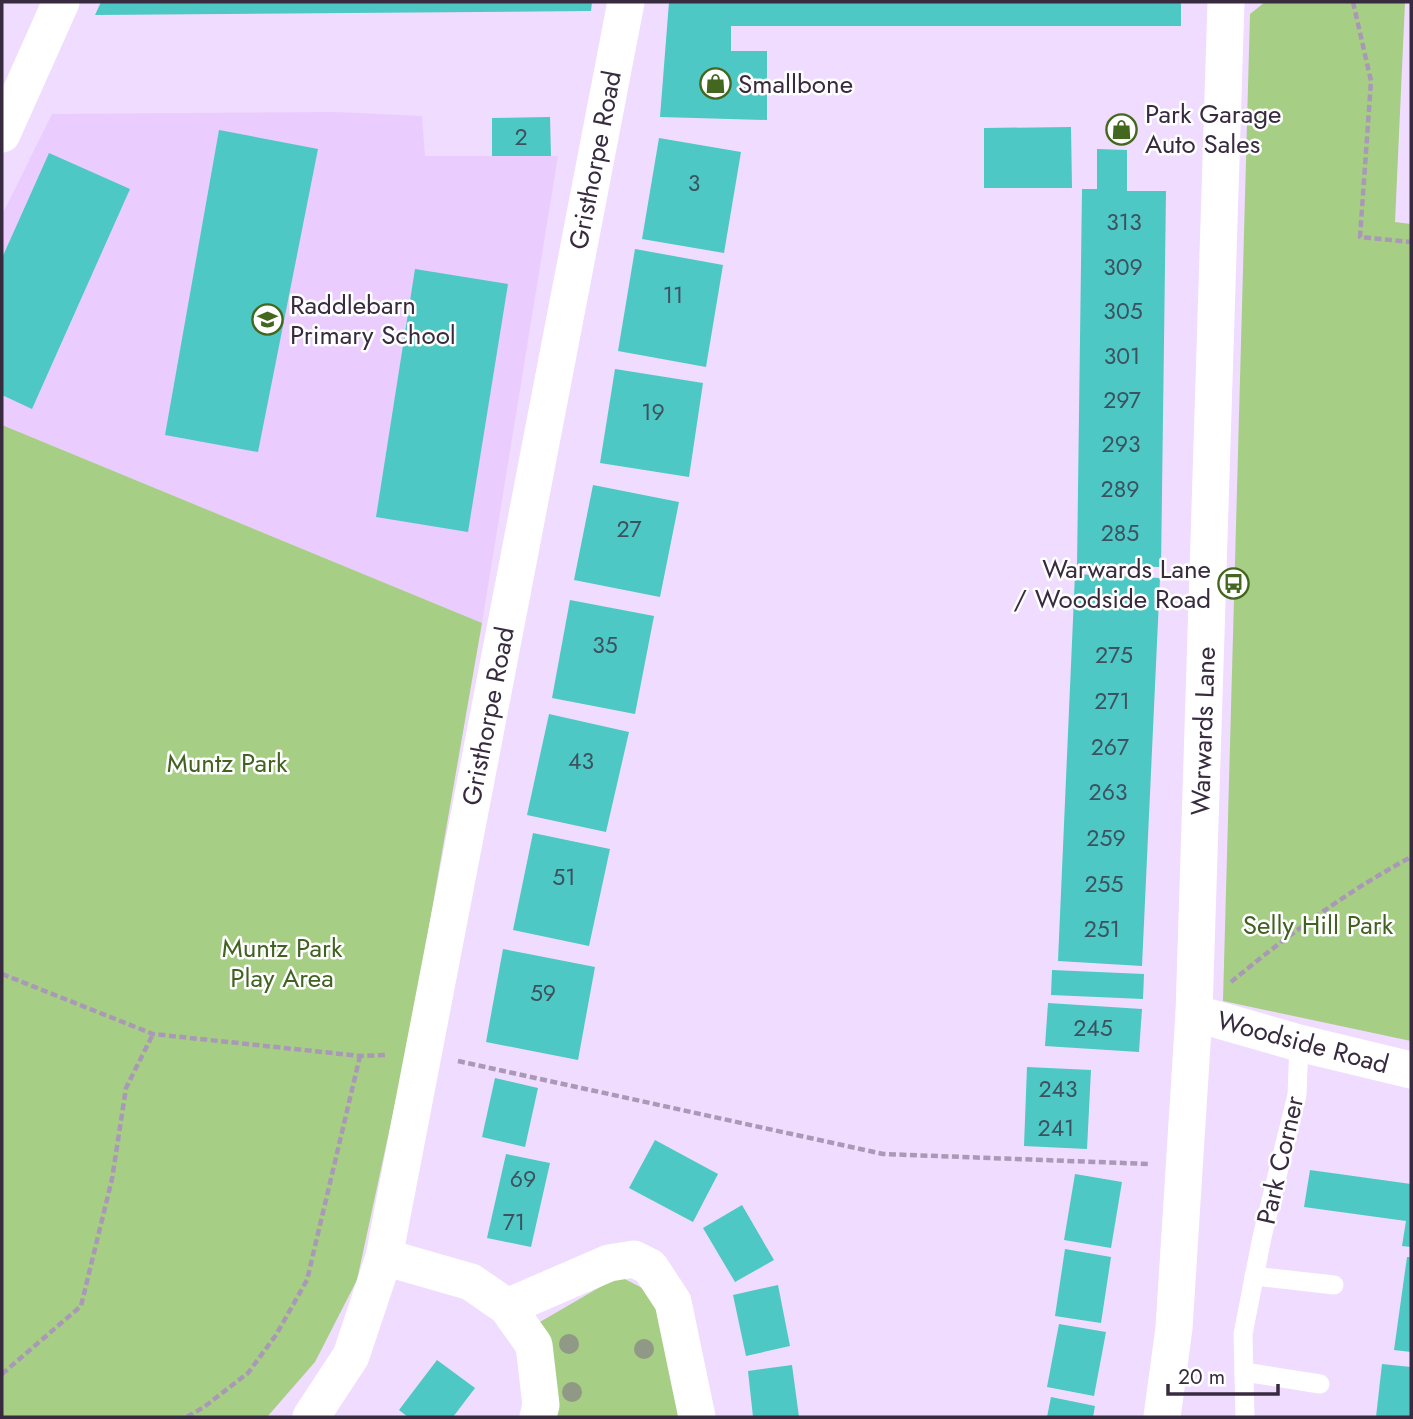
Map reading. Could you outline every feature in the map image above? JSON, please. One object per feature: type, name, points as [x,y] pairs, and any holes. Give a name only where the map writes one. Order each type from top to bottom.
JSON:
[{"type":"street","points":[[2,134],[61,2]]},
{"type":"street","name":"Gristhorpe Road","points":[[312,1417],[351,1356],[384,1257],[626,2]]},
{"type":"street","name":"Warwards Lane","points":[[1162,1417],[1174,1328],[1194,1013],[1226,2]]},
{"type":"street","name":"Woodside Road","points":[[1194,1013],[1299,1043],[1411,1070]]},
{"type":"street","points":[[384,1257],[471,1282],[507,1307],[534,1345],[541,1405],[538,1417]]},
{"type":"street","points":[[507,1307],[609,1263],[634,1259],[650,1267],[673,1302],[697,1417]]},
{"type":"lane","name":"Park Corner","points":[[1245,1417],[1243,1334],[1297,1095],[1299,1043]]},
{"type":"lane","points":[[1254,1276],[1334,1284]]},
{"type":"lane","points":[[1244,1372],[1320,1384]]},
{"type":"path","points":[[1353,2],[1371,81],[1360,237],[1411,242]]},
{"type":"path","points":[[1194,1013],[1282,940],[1371,878],[1411,857]]},
{"type":"path","points":[[2,974],[153,1034],[360,1056],[424,1054],[883,1154],[1158,1165]]},
{"type":"path","points":[[2,1374],[81,1306],[112,1180],[125,1088],[153,1034]]},
{"type":"path","points":[[187,1417],[248,1373],[276,1335],[307,1280],[360,1056]]},
{"type":"shaded area","name":"Raddlebarn Primary School","points":[[336,112],[422,116],[425,156],[558,156],[482,623],[2,425],[2,215],[52,114]]},
{"type":"green space","name":"Selly Hill Park","points":[[1265,2],[1405,2],[1395,222],[1411,224],[1411,1041],[1223,1001],[1250,14]]},
{"type":"green space","name":"Muntz Park","points":[[2,425],[482,623],[411,1030],[357,1280],[315,1362],[267,1417],[2,1417]]},
{"type":"green space","points":[[619,1276],[644,1289],[663,1319],[684,1417],[553,1417],[533,1326]]},
{"type":"building","points":[[101,2],[592,2],[591,11],[95,15]]},
{"type":"building","points":[[669,2],[1181,2],[1181,26],[731,26],[731,51],[767,51],[767,120],[660,117]]},
{"type":"building","points":[[550,117],[551,156],[492,156],[492,118]]},
{"type":"building","points":[[1071,127],[1072,188],[984,188],[984,128]]},
{"type":"building","points":[[219,130],[318,149],[258,452],[165,435]]},
{"type":"building","points":[[659,138],[741,152],[724,253],[642,239]]},
{"type":"building","points":[[1097,149],[1127,150],[1127,191],[1166,191],[1161,567],[1077,566],[1082,189],[1097,189]]},
{"type":"building","points":[[49,153],[130,189],[32,409],[2,395],[2,258]]},
{"type":"building","points":[[635,249],[723,265],[706,367],[618,351]]},
{"type":"building","points":[[415,269],[508,284],[468,532],[376,517]]},
{"type":"building","points":[[615,369],[703,383],[689,477],[600,463]]},
{"type":"building","points":[[593,485],[679,502],[660,597],[574,580]]},
{"type":"building","points":[[1075,574],[1160,578],[1142,966],[1058,961]]},
{"type":"building","points":[[570,600],[654,616],[635,714],[552,698]]},
{"type":"building","points":[[549,714],[629,732],[606,832],[527,815]]},
{"type":"building","points":[[533,833],[610,849],[589,946],[513,930]]},
{"type":"building","points":[[503,949],[595,967],[578,1060],[486,1042]]},
{"type":"building","points":[[1052,970],[1144,974],[1143,999],[1051,995]]},
{"type":"building","points":[[1048,1003],[1142,1009],[1139,1052],[1045,1046]]},
{"type":"building","points":[[1027,1067],[1091,1070],[1087,1149],[1024,1146]]},
{"type":"building","points":[[495,1078],[538,1088],[525,1147],[482,1137]]},
{"type":"building","points":[[655,1140],[718,1174],[693,1222],[629,1188]]},
{"type":"building","points":[[506,1154],[550,1163],[531,1247],[487,1238]]},
{"type":"building","points":[[1310,1170],[1411,1184],[1411,1247],[1402,1246],[1406,1221],[1304,1207]]},
{"type":"building","points":[[1075,1174],[1122,1182],[1111,1248],[1064,1240]]},
{"type":"building","points":[[742,1205],[774,1260],[735,1282],[703,1228]]},
{"type":"building","points":[[1065,1249],[1111,1257],[1101,1323],[1055,1316]]},
{"type":"building","points":[[1407,1257],[1411,1257],[1411,1352],[1394,1350]]},
{"type":"building","points":[[778,1285],[790,1346],[746,1356],[733,1295]]},
{"type":"building","points":[[1059,1324],[1106,1332],[1094,1396],[1047,1387]]},
{"type":"building","points":[[437,1360],[475,1388],[453,1417],[408,1417],[399,1410]]},
{"type":"building","points":[[1382,1364],[1411,1367],[1411,1417],[1376,1417]]},
{"type":"building","points":[[792,1365],[799,1417],[753,1417],[748,1371]]},
{"type":"building","points":[[1051,1397],[1095,1406],[1093,1417],[1047,1417]]},
{"type":"place","name":"Smallbone","points":[[715,84]]},
{"type":"place","name":"Park Garage Auto Sales","points":[[1122,129]]},
{"type":"place","name":"Raddlebarn Primary School","points":[[267,320]]},
{"type":"place","name":"Warwards Lane / Woodside Road","points":[[1234,584]]},
{"type":"park label","name":"Muntz Park Play Area","points":[[282,962]]}]
